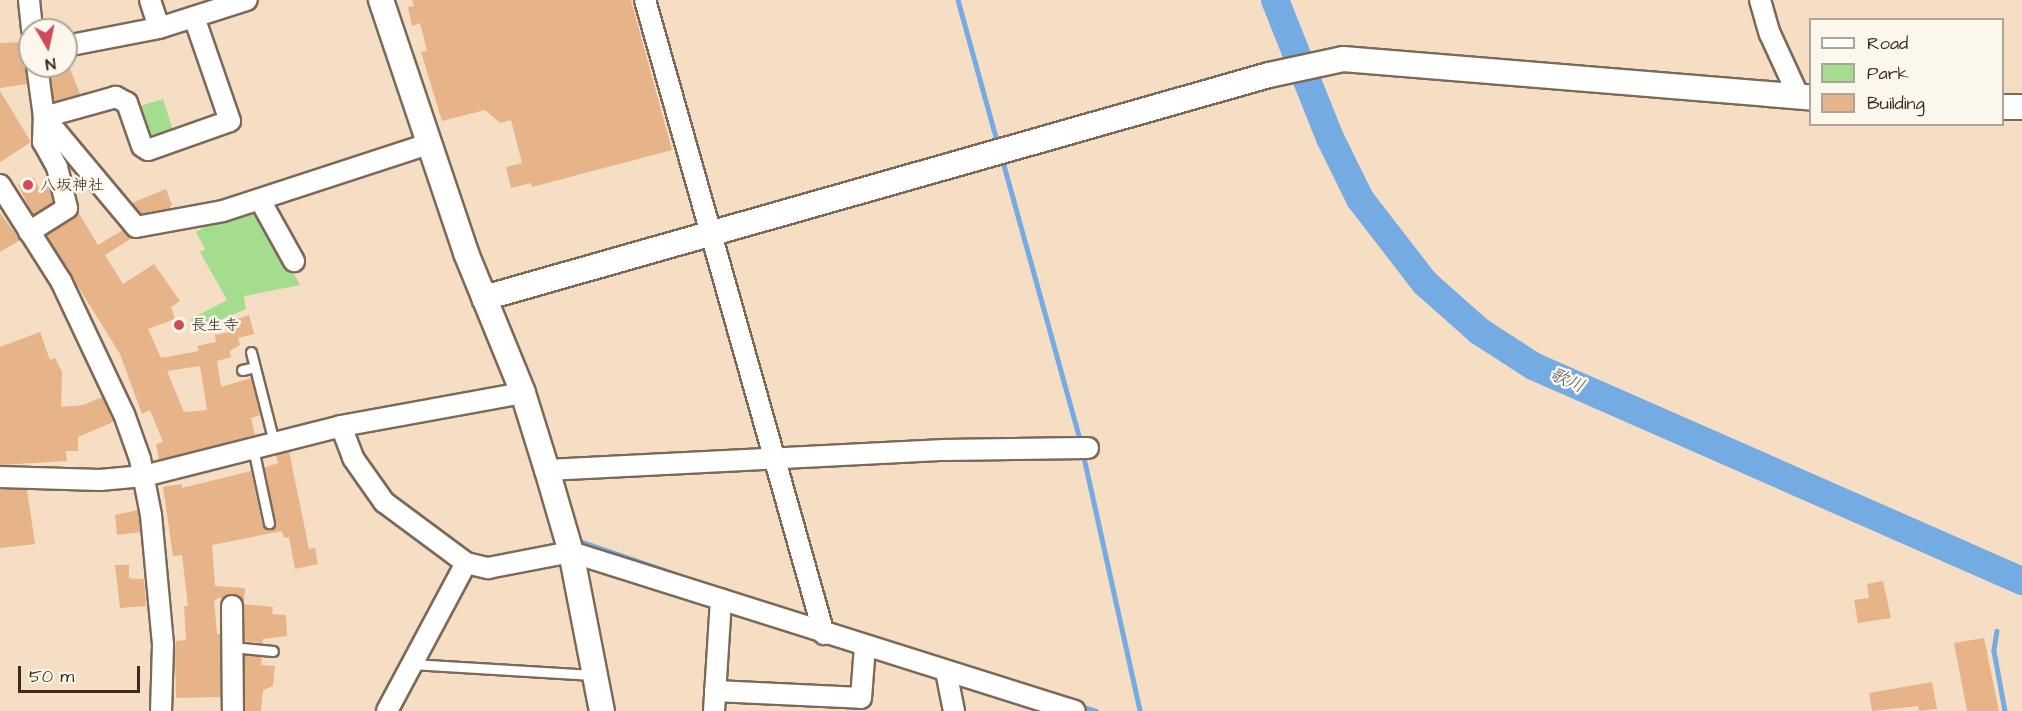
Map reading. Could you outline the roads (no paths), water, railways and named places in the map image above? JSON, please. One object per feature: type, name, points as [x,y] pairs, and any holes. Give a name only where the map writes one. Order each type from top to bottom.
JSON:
[{"type":"street","points":[[28,0],[30,18]]},
{"type":"street","points":[[150,0],[159,28]]},
{"type":"street","points":[[78,44],[159,28],[247,0]]},
{"type":"street","points":[[381,0],[428,144],[484,298],[523,393],[547,470],[571,552],[602,711]]},
{"type":"street","points":[[645,0],[824,634]]},
{"type":"street","points":[[1760,0],[1770,34],[1805,97]]},
{"type":"street","points":[[44,117],[116,97],[127,103],[142,146],[148,150],[230,121],[194,17]]},
{"type":"street","points":[[484,298],[711,236],[1281,73],[1343,59],[1805,97]]},
{"type":"street","points":[[29,232],[67,208],[57,167],[43,142],[44,117],[39,78]]},
{"type":"street","points":[[2004,107],[2022,107]]},
{"type":"street","points":[[44,117],[136,227],[260,200],[428,144]]},
{"type":"street","points":[[0,185],[66,291],[124,414],[144,476],[163,645],[161,711]]},
{"type":"street","points":[[260,200],[294,261]]},
{"type":"street","points":[[0,477],[100,480],[144,476],[341,426],[523,393]]},
{"type":"street","points":[[341,426],[353,458],[384,502],[466,563],[488,568],[571,552],[824,634],[1075,711]]},
{"type":"street","points":[[547,470],[944,450],[1088,448]]},
{"type":"street","points":[[387,711],[466,563]]},
{"type":"street","points":[[714,711],[721,599]]},
{"type":"street","points":[[232,606],[233,711]]},
{"type":"street","points":[[715,691],[861,698],[865,646]]},
{"type":"street","points":[[946,671],[954,711]]},
{"type":"lane","points":[[251,352],[274,442]]},
{"type":"lane","points":[[242,370],[255,367]]},
{"type":"lane","points":[[253,448],[269,523]]},
{"type":"lane","points":[[253,500],[264,498]]},
{"type":"lane","points":[[232,647],[273,651]]},
{"type":"lane","points":[[412,664],[596,675]]},
{"type":"waterway","points":[[958,0],[998,144]]},
{"type":"waterway","name":"歌川","points":[[1275,0],[1330,138],[1360,199],[1425,283],[1479,331],[1533,366],[2022,581]]},
{"type":"waterway","points":[[1002,158],[1081,442]]},
{"type":"waterway","points":[[1083,453],[1140,711]]},
{"type":"waterway","points":[[579,541],[681,576]]},
{"type":"waterway","points":[[1997,631],[1994,651],[2005,711]]},
{"type":"waterway","points":[[1080,706],[1096,711]]},
{"type":"place","name":"八坂神社","points":[[28,185]]},
{"type":"place","name":"長生寺","points":[[179,325]]}]
